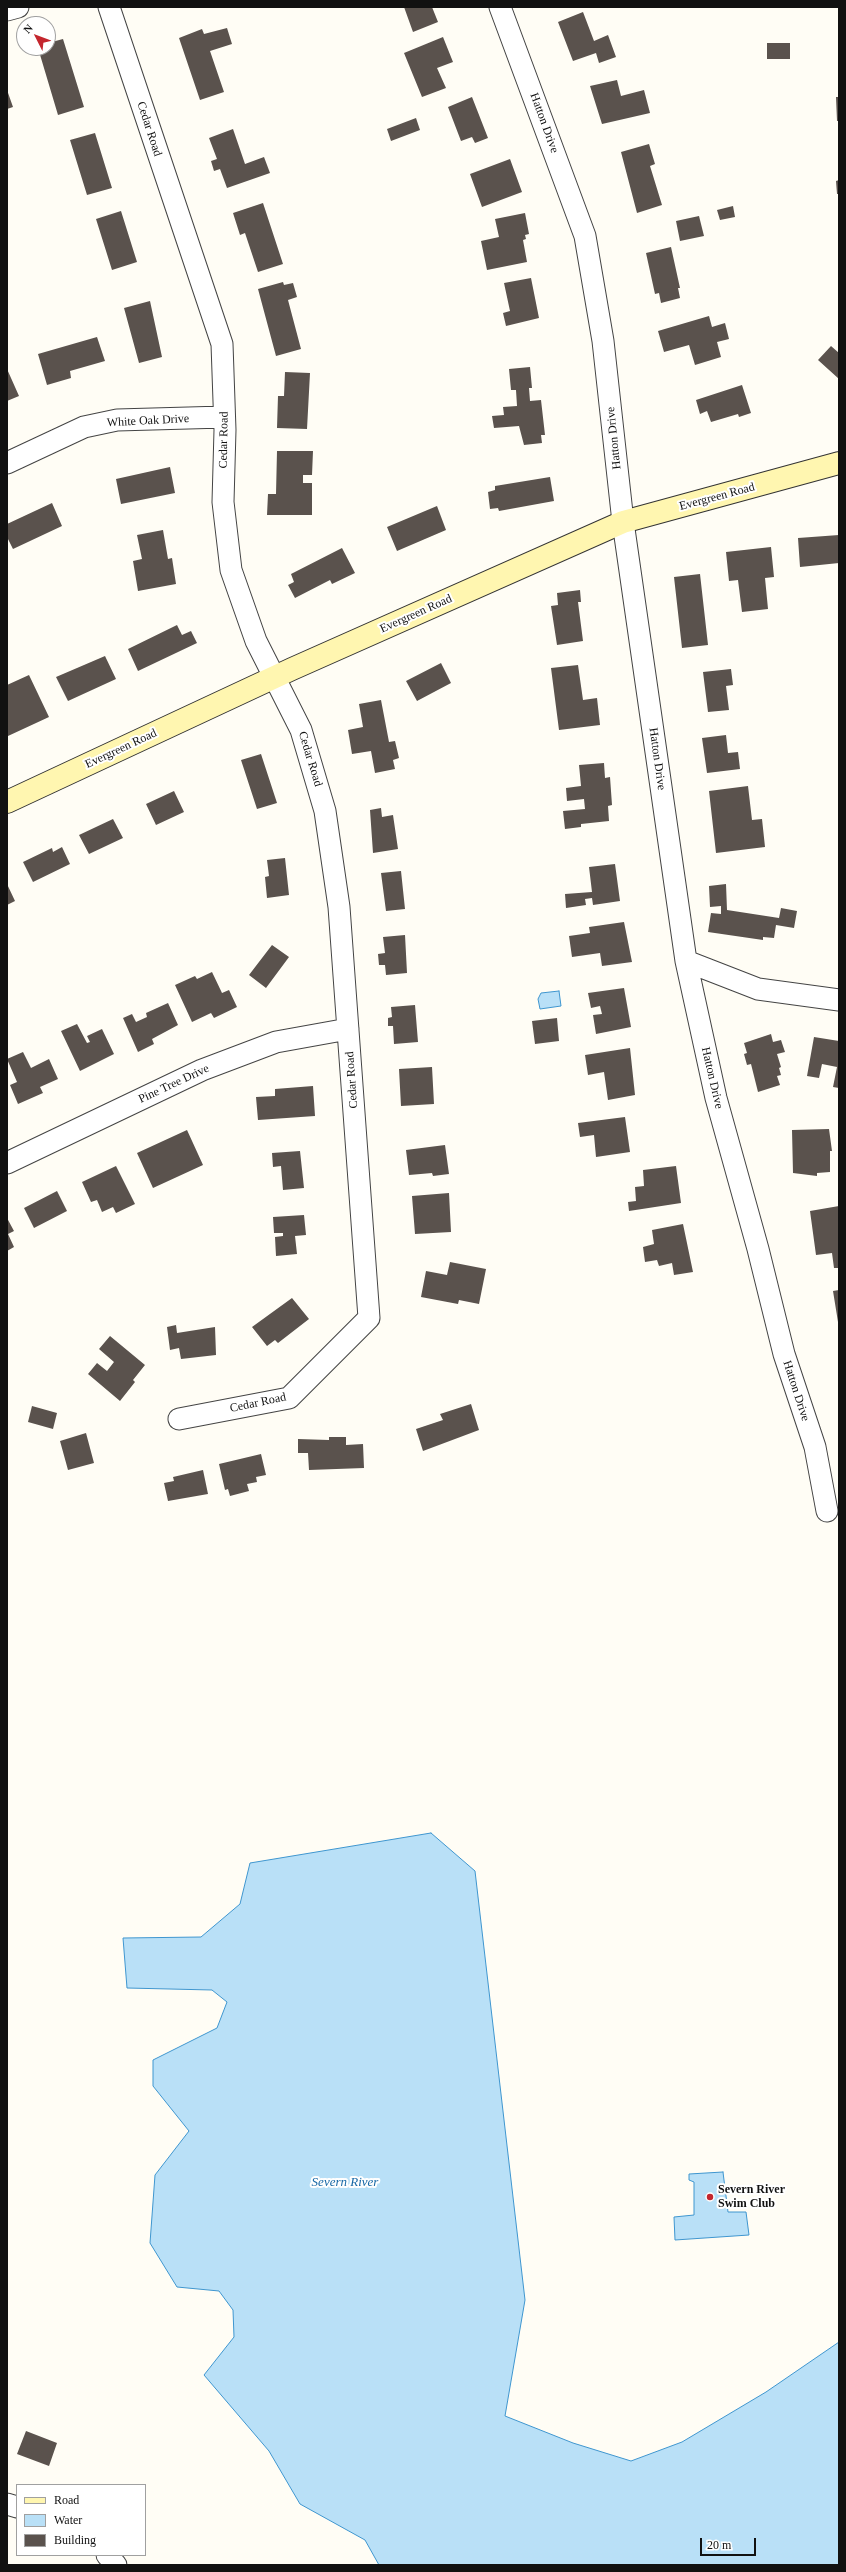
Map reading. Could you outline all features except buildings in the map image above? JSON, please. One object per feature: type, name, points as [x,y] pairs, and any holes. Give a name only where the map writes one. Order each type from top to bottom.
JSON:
[{"type":"street","points":[[7,10],[18,7]]},
{"type":"street","name":"Cedar Road","points":[[109,7],[222,344],[224,417],[223,502],[230,570],[256,642],[301,730],[325,811],[339,907],[369,1318],[289,1398],[180,1419]]},
{"type":"street","name":"Hatton Drive","points":[[500,7],[584,236],[603,341],[623,522],[686,961],[716,1098],[758,1249],[784,1354],[815,1447],[827,1511]]},
{"type":"street","name":"White Oak Drive","points":[[7,463],[84,427],[117,420],[224,417]]},
{"type":"street","name":"Evergreen Road","points":[[7,802],[274,678],[623,522],[839,463]]},
{"type":"street","points":[[686,961],[758,989],[839,1000]]},
{"type":"street","name":"Pine Tree Drive","points":[[7,1163],[202,1070],[276,1042],[348,1029]]},
{"type":"street","points":[[107,2556],[116,2565]]},
{"type":"water","points":[[559,991],[561,1006],[540,1009],[538,999],[541,993]]},
{"type":"water","name":"Severn River","points":[[431,1833],[475,1871],[525,2300],[505,2416],[573,2443],[631,2461],[682,2442],[766,2392],[839,2342],[839,2565],[379,2565],[365,2540],[300,2504],[269,2451],[204,2375],[234,2337],[233,2310],[219,2291],[177,2287],[150,2243],[155,2175],[189,2131],[153,2086],[153,2060],[217,2028],[227,2002],[212,1990],[127,1988],[123,1938],[201,1937],[240,1904],[250,1863]]},
{"type":"water","name":"Severn River Swim Club","points":[[723,2172],[728,2212],[746,2212],[749,2235],[675,2240],[674,2217],[694,2215],[694,2182],[689,2180],[689,2174]]},
{"type":"place","name":"Severn River Swim Club","points":[[710,2197]]}]
